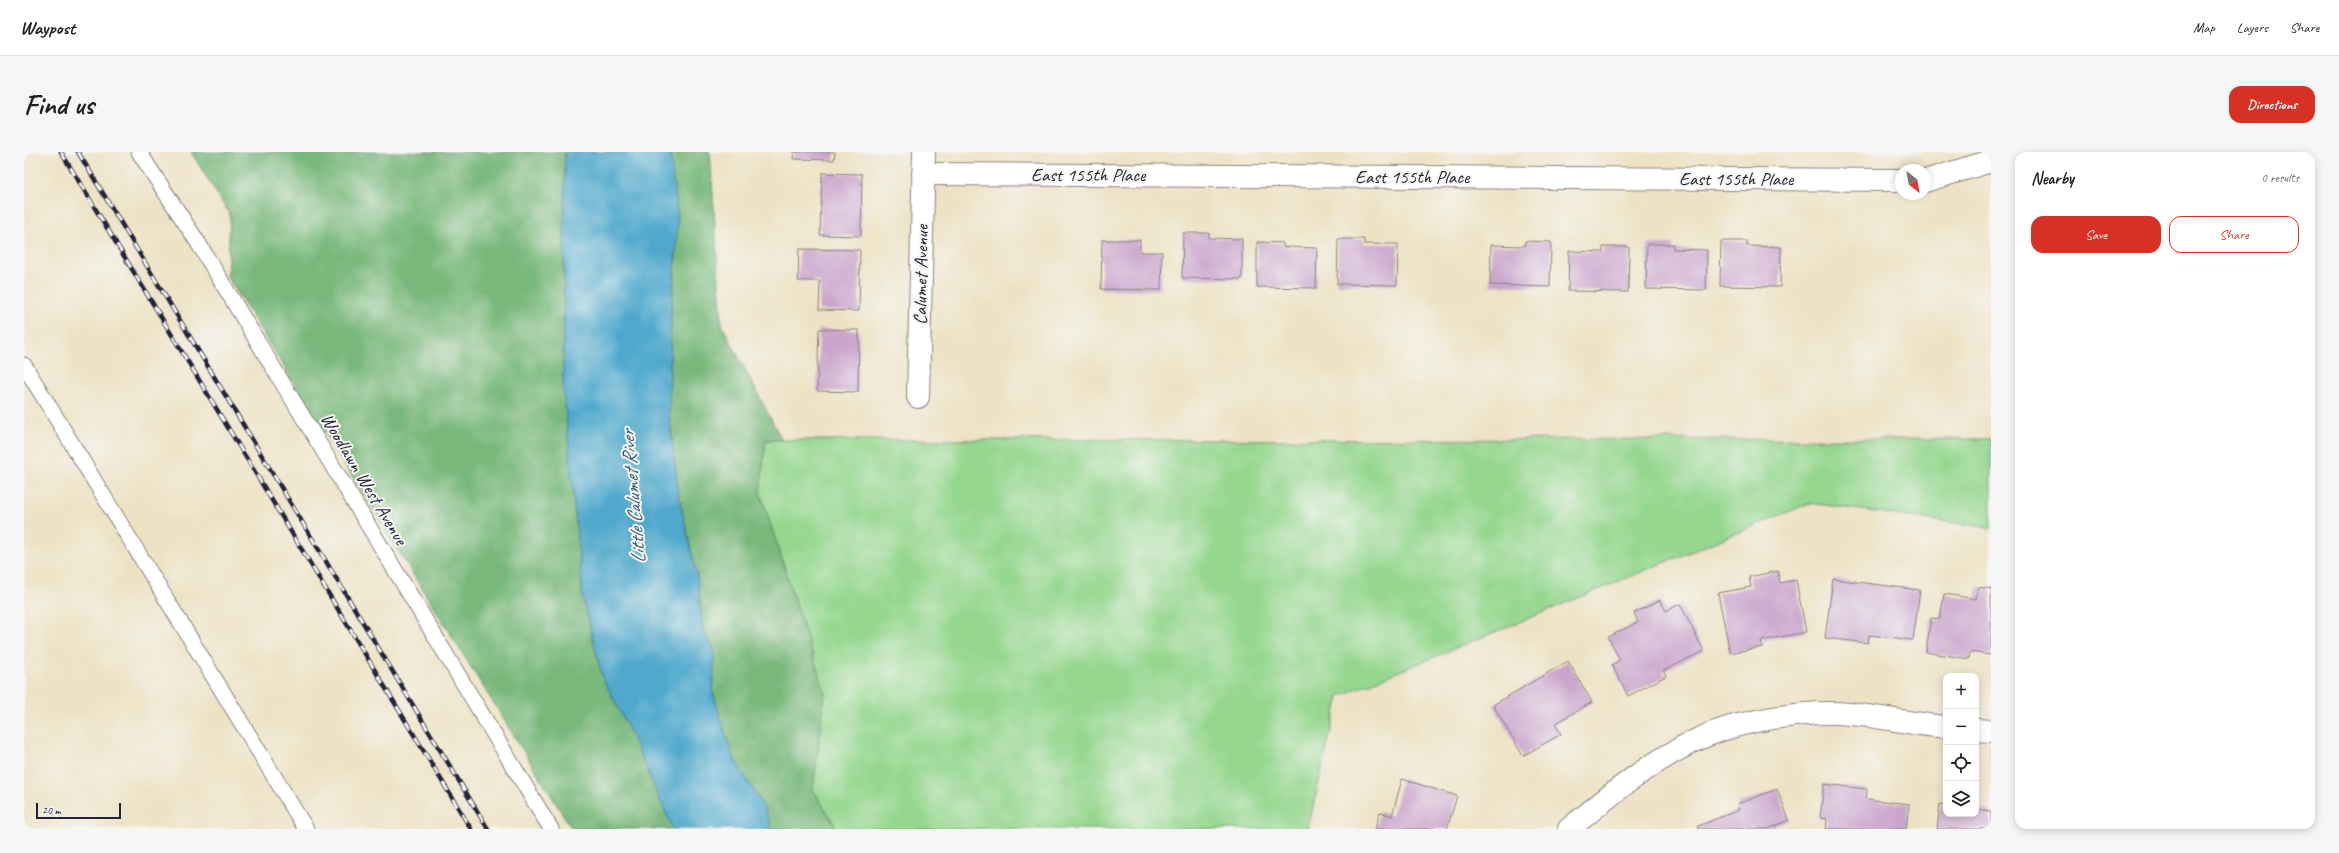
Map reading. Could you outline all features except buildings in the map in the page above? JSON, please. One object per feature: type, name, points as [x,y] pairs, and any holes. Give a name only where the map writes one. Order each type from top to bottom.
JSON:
[{"type":"street","name":"Calumet Avenue","points":[[918,397],[924,152]]},
{"type":"street","points":[[1931,178],[1991,161]]},
{"type":"street","name":"East 155th Place","points":[[923,174],[1895,180]]},
{"type":"street","points":[[1569,829],[1597,805],[1644,770],[1702,737],[1729,728],[1809,713],[1835,713],[1943,727]]},
{"type":"street","points":[[1979,730],[1991,731]]},
{"type":"lane","name":"Woodlawn West Avenue","points":[[138,152],[197,241],[552,829]]},
{"type":"lane","points":[[24,365],[306,829]]},
{"type":"green space","points":[[191,152],[565,152],[563,385],[583,599],[603,679],[626,723],[673,829],[572,829],[227,276],[230,215]]},
{"type":"green space","points":[[670,152],[710,152],[722,325],[782,440],[766,440],[760,492],[825,693],[813,789],[837,829],[772,829],[763,806],[733,757],[713,693],[714,649],[703,631],[697,576],[678,493],[669,413],[671,315],[676,255]]},
{"type":"green space","points":[[1991,439],[1991,528],[1810,503],[1339,696],[1308,829],[837,829],[813,789],[825,693],[760,492],[766,440]]},
{"type":"water","name":"Little Calumet River","points":[[565,152],[670,152],[678,220],[671,315],[669,413],[678,493],[697,576],[703,631],[714,649],[713,693],[733,757],[763,806],[772,829],[673,829],[626,723],[603,679],[583,599],[563,385]]},
{"type":"railway","points":[[61,152],[471,829]]},
{"type":"railway","points":[[78,152],[488,829]]}]
